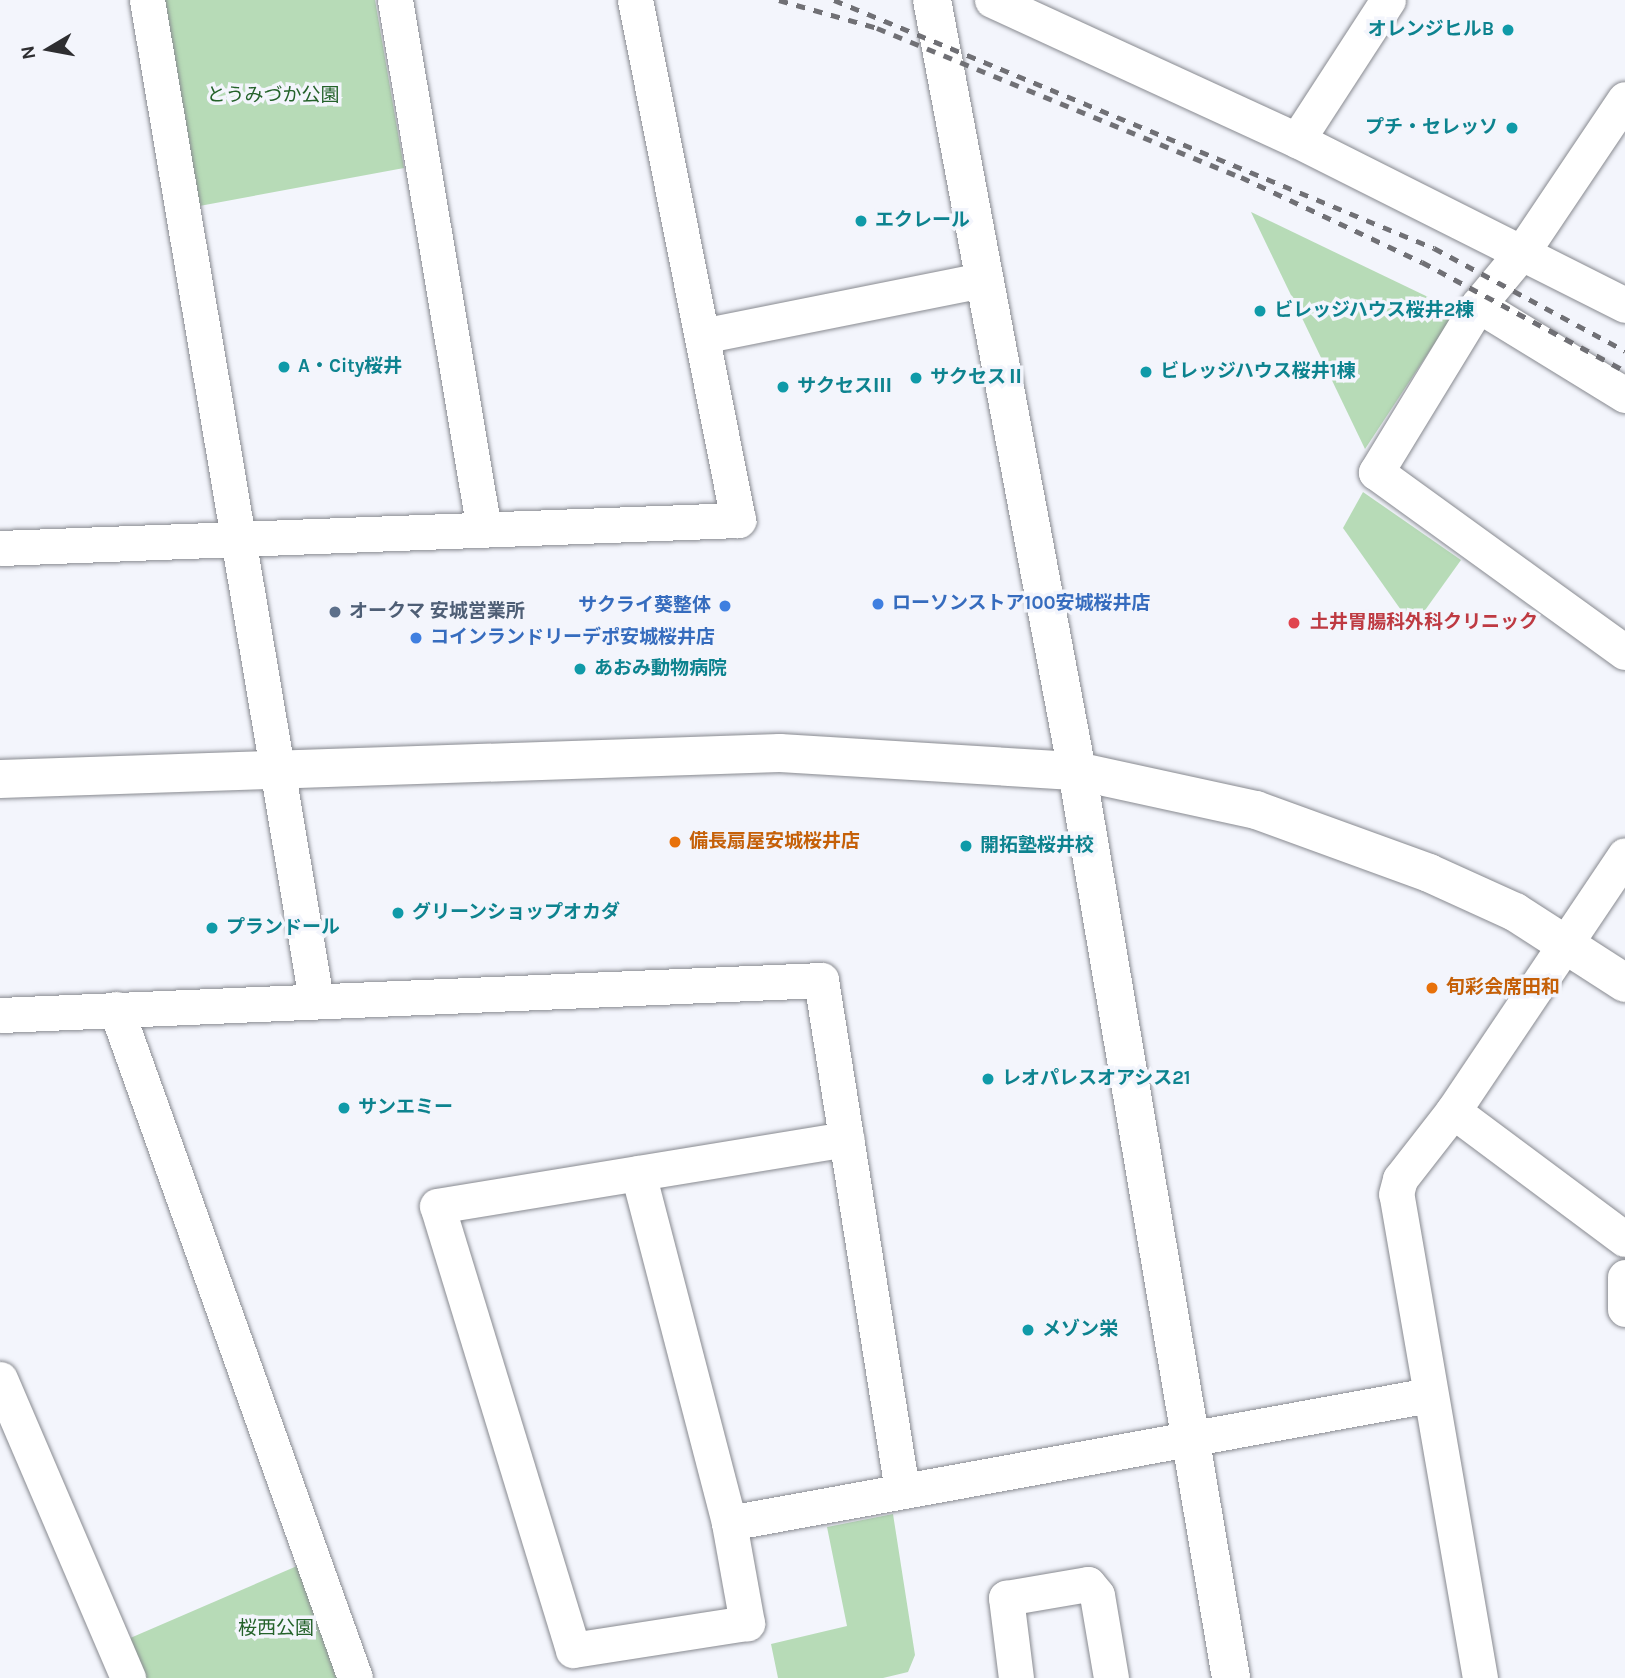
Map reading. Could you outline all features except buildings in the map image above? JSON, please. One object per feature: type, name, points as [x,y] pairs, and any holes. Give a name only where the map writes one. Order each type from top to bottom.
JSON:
[{"type":"street","points":[[147,0],[236,539],[316,999]]},
{"type":"street","points":[[395,0],[484,530]]},
{"type":"street","points":[[0,548],[738,520],[635,0]]},
{"type":"street","points":[[932,0],[982,280],[1077,771],[1186,1441],[1231,1678]]},
{"type":"street","points":[[992,0],[1297,140],[1625,305]]},
{"type":"street","points":[[1297,140],[1388,0]]},
{"type":"street","points":[[1625,99],[1522,252],[1478,305],[1376,472],[1625,652]]},
{"type":"street","points":[[702,336],[982,280]]},
{"type":"street","points":[[1478,305],[1625,394]]},
{"type":"street","points":[[0,779],[780,754],[1077,771],[1256,810],[1429,873],[1566,942],[1625,983]]},
{"type":"street","points":[[1480,1678],[1396,1194],[1400,1179],[1454,1111],[1625,855]]},
{"type":"street","points":[[0,1015],[316,999],[821,980],[902,1490]]},
{"type":"street","points":[[116,1009],[355,1678]]},
{"type":"street","points":[[1454,1111],[1625,1240]]},
{"type":"street","points":[[638,1173],[729,1523],[747,1623],[573,1650],[437,1206],[638,1173],[847,1139]]},
{"type":"street","points":[[1625,1277],[1625,1309]]},
{"type":"street","points":[[0,1379],[128,1678]]},
{"type":"street","points":[[729,1523],[1429,1395]]},
{"type":"street","points":[[1016,1678],[1006,1598],[1088,1584],[1097,1595],[1111,1678]]},
{"type":"green space","name":"とうみづか公園","points":[[159,0],[375,0],[404,168],[194,207]]},
{"type":"green space","points":[[1251,212],[1451,308],[1452,317],[1365,449]]},
{"type":"green space","points":[[1363,492],[1461,560],[1413,627],[1343,528]]},
{"type":"green space","points":[[893,1514],[915,1655],[908,1672],[883,1678],[778,1678],[771,1644],[847,1626],[827,1527]]},
{"type":"green space","name":"桜西公園","points":[[304,1563],[346,1678],[144,1678],[128,1639]]},
{"type":"railway","points":[[779,0],[877,28],[1241,177],[1422,262],[1625,371]]},
{"type":"railway","points":[[834,0],[1434,248],[1625,351]]},
{"type":"place","name":"オレンジヒルB","points":[[1508,30]]},
{"type":"place","name":"プチ・セレッソ","points":[[1512,128]]},
{"type":"place","name":"エクレール","points":[[861,221]]},
{"type":"place","name":"ビレッジハウス桜井2棟","points":[[1260,311]]},
{"type":"place","name":"A・City桜井","points":[[284,367]]},
{"type":"place","name":"ビレッジハウス桜井1棟","points":[[1146,372]]},
{"type":"place","name":"サクセスⅡ","points":[[916,378]]},
{"type":"place","name":"サクセスⅢ","points":[[783,387]]},
{"type":"place","name":"ローソンストア100安城桜井店","points":[[878,604]]},
{"type":"place","name":"サクライ葵整体","points":[[725,606]]},
{"type":"place","name":"オークマ 安城営業所","points":[[335,612]]},
{"type":"place","name":"土井胃腸科外科クリニック","points":[[1294,623]]},
{"type":"place","name":"コインランドリーデポ安城桜井店","points":[[416,638]]},
{"type":"place","name":"あおみ動物病院","points":[[580,669]]},
{"type":"place","name":"備長扇屋安城桜井店","points":[[675,842]]},
{"type":"place","name":"開拓塾桜井校","points":[[966,846]]},
{"type":"place","name":"グリーンショップオカダ","points":[[398,913]]},
{"type":"place","name":"プランドール","points":[[212,928]]},
{"type":"place","name":"旬彩会席田和","points":[[1432,988]]},
{"type":"place","name":"レオパレスオアシス21","points":[[988,1079]]},
{"type":"place","name":"サンエミー","points":[[344,1108]]},
{"type":"place","name":"メゾン栄","points":[[1028,1330]]}]
